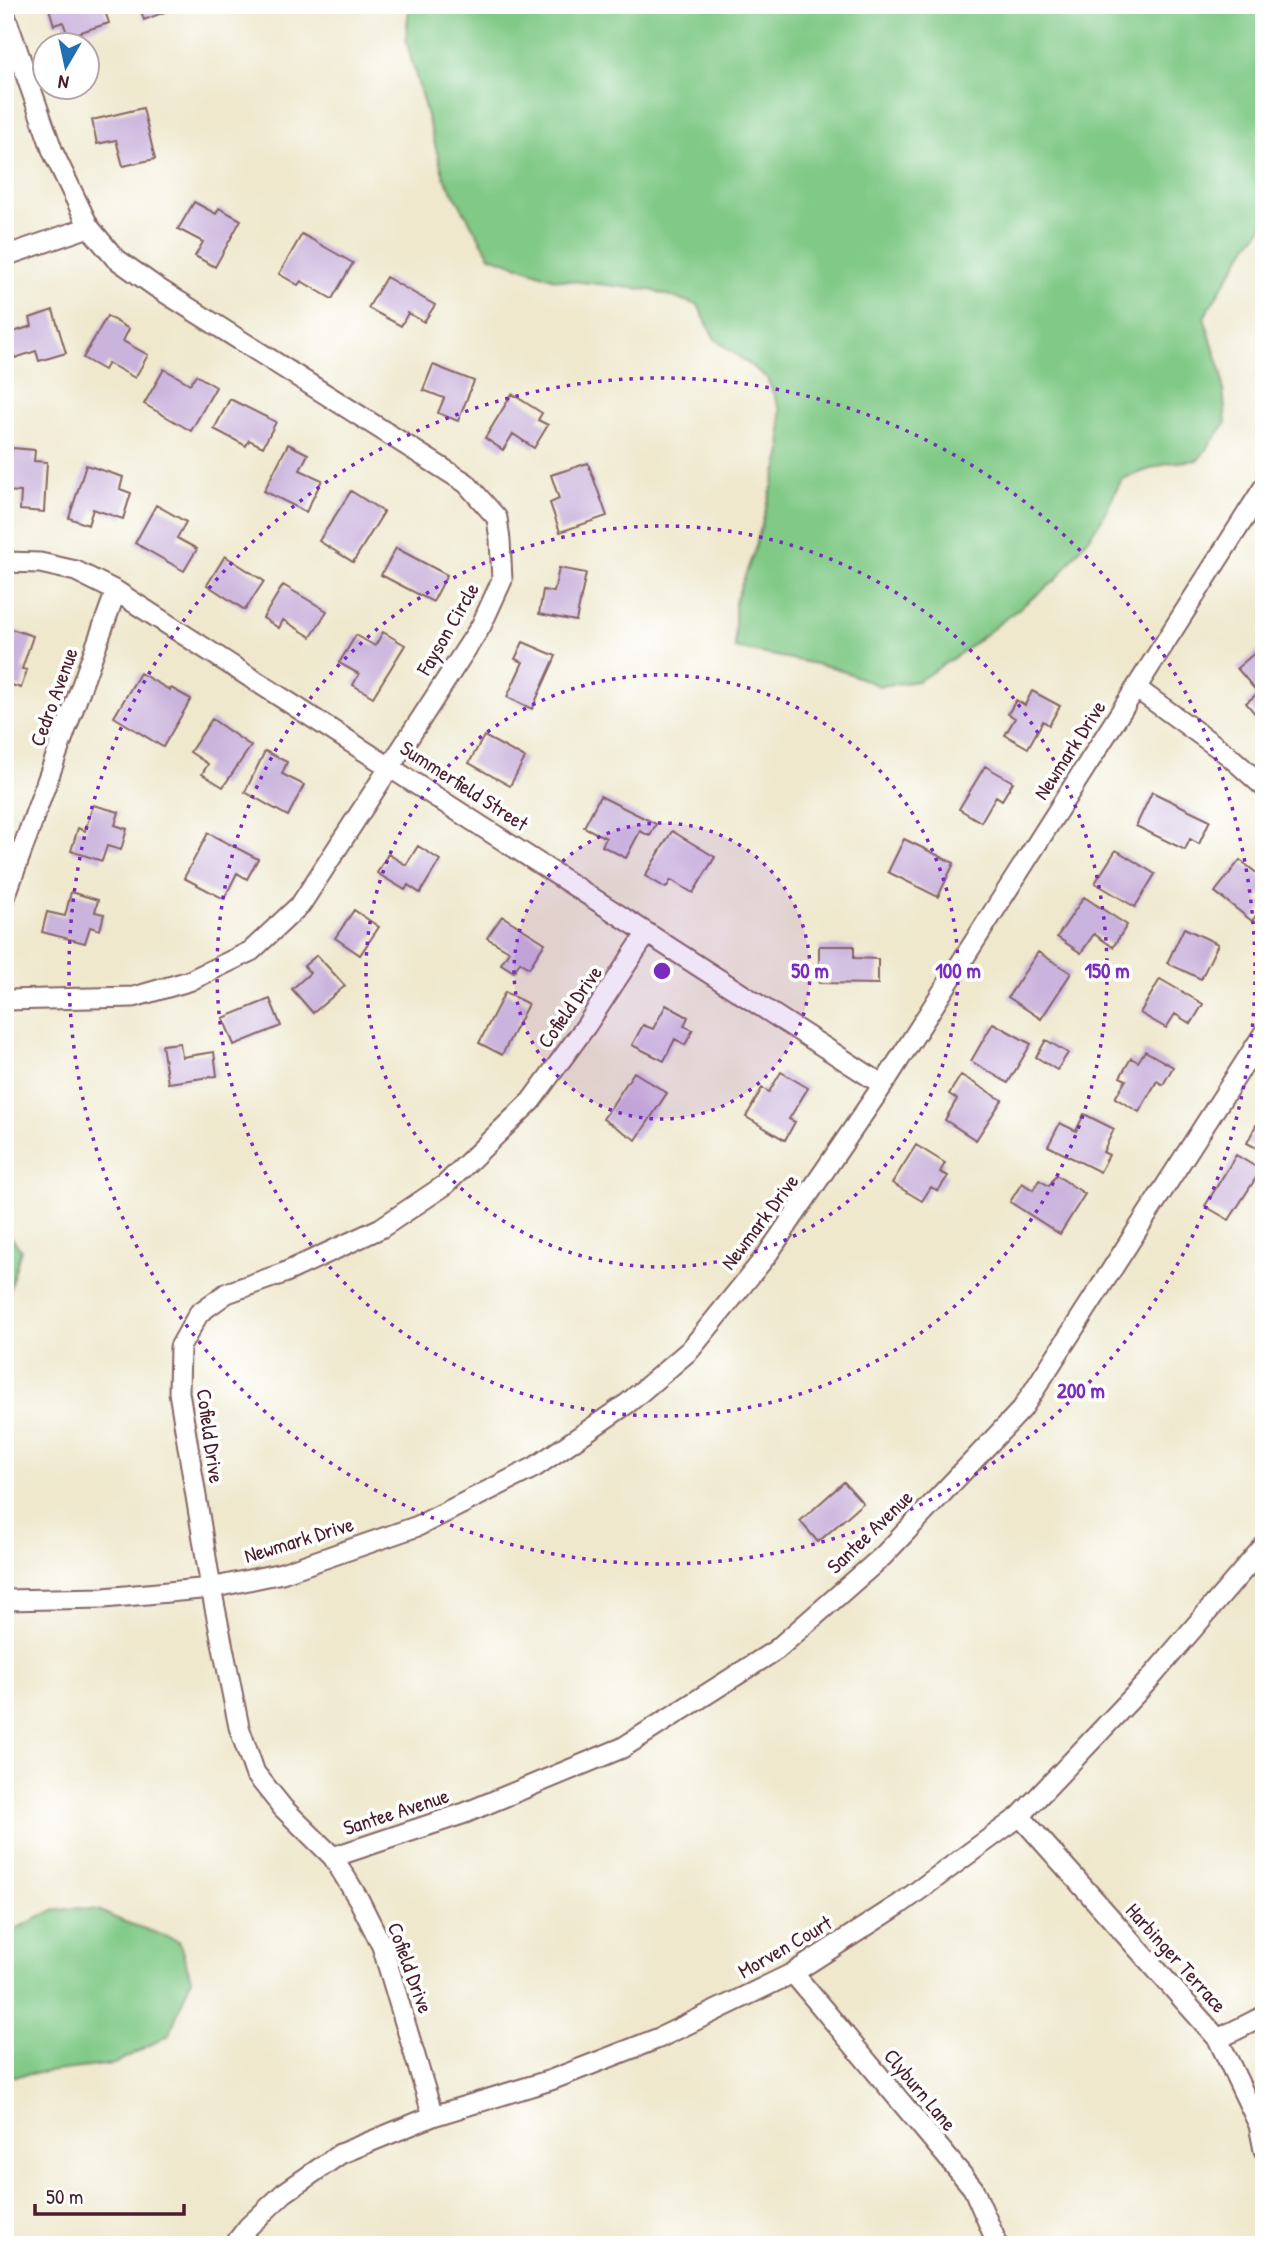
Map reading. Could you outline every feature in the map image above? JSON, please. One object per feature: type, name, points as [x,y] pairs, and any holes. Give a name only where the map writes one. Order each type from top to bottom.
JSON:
[{"type":"street","name":"Fayson Circle","points":[[5,15],[53,152],[89,227],[115,258],[156,287],[466,483],[497,518],[502,580],[481,626],[301,904],[251,951],[189,981],[134,997],[5,1000]]},
{"type":"street","points":[[5,256],[89,227]]},
{"type":"street","name":"Newmark Drive","points":[[5,1600],[104,1598],[211,1588],[282,1573],[418,1526],[535,1467],[628,1403],[690,1350],[767,1255],[883,1084],[1264,487]]},
{"type":"street","name":"Summerfield Street","points":[[5,562],[40,563],[76,571],[116,591],[883,1084]]},
{"type":"street","name":"Cedro Avenue","points":[[5,897],[116,591]]},
{"type":"street","points":[[1136,688],[1228,755],[1264,787]]},
{"type":"street","name":"Cofield Drive","points":[[433,2116],[382,1946],[333,1857],[283,1808],[255,1773],[239,1727],[211,1588],[179,1392],[180,1347],[199,1313],[227,1293],[284,1273],[381,1228],[445,1185],[531,1101],[586,1026],[647,933]]},
{"type":"street","name":"Santee Avenue","points":[[333,1857],[465,1812],[622,1748],[786,1642],[883,1556],[1022,1409],[1264,1033]]},
{"type":"street","name":"Morven Court","points":[[234,2245],[248,2227],[284,2193],[340,2154],[433,2116],[551,2080],[659,2038],[793,1973],[900,1904],[1020,1816],[1149,1680],[1264,1546]]},
{"type":"street","name":"Harbinger Terrace","points":[[1020,1816],[1218,2039],[1259,2125],[1264,2150]]},
{"type":"street","name":"Clyburn Lane","points":[[793,1973],[973,2188],[998,2245]]},
{"type":"street","points":[[1218,2039],[1264,2016]]},
{"type":"green space","points":[[409,5],[1264,5],[1264,226],[1248,245],[1204,317],[1222,374],[1226,423],[1198,460],[1167,463],[1122,479],[1100,522],[1056,580],[961,653],[918,681],[879,686],[836,668],[735,648],[735,602],[754,552],[782,452],[780,410],[767,378],[715,339],[698,305],[651,290],[555,279],[490,256],[444,177],[406,40]]},
{"type":"green space","points":[[5,1229],[21,1250],[5,1305]]},
{"type":"green space","points":[[74,1908],[98,1910],[179,1941],[191,1979],[169,2035],[114,2064],[5,2077],[5,1934],[52,1911]]},
{"type":"building","points":[[48,5],[103,5],[109,23],[81,32],[67,32],[63,22],[54,25]]},
{"type":"building","points":[[139,5],[174,5],[175,8],[144,20]]},
{"type":"building","points":[[143,108],[155,159],[123,166],[116,140],[97,144],[92,120]]},
{"type":"building","points":[[194,202],[216,214],[219,208],[241,220],[215,267],[195,256],[203,242],[178,229]]},
{"type":"building","points":[[302,234],[353,263],[332,299],[301,281],[298,285],[279,274]]},
{"type":"building","points":[[386,277],[435,305],[424,322],[408,313],[401,326],[368,308]]},
{"type":"building","points":[[53,310],[66,353],[39,361],[36,351],[15,358],[7,334],[32,326],[30,318]]},
{"type":"building","points":[[107,316],[129,329],[123,341],[148,355],[135,378],[108,363],[104,370],[83,358]]},
{"type":"building","points":[[433,365],[474,381],[458,421],[438,413],[444,398],[423,390]]},
{"type":"building","points":[[164,369],[190,384],[196,375],[216,387],[191,431],[144,404]]},
{"type":"building","points":[[512,394],[542,413],[538,420],[548,425],[534,448],[513,434],[503,450],[485,438]]},
{"type":"building","points":[[230,399],[276,422],[263,447],[249,440],[246,446],[214,429]]},
{"type":"building","points":[[288,444],[308,454],[300,470],[322,480],[306,512],[264,491]]},
{"type":"building","points":[[12,448],[35,450],[34,461],[47,462],[44,512],[20,510],[21,492],[5,491],[5,459],[11,460]]},
{"type":"building","points":[[588,463],[607,516],[560,532],[550,503],[559,499],[551,475]]},
{"type":"building","points":[[86,465],[123,477],[120,489],[131,493],[123,519],[93,509],[88,525],[69,518]]},
{"type":"building","points":[[351,491],[384,512],[353,562],[319,541]]},
{"type":"building","points":[[156,505],[186,522],[177,538],[197,549],[184,571],[135,543]]},
{"type":"building","points":[[396,548],[447,575],[433,602],[381,575]]},
{"type":"building","points":[[225,556],[264,581],[245,610],[207,585]]},
{"type":"building","points":[[559,568],[586,573],[576,621],[539,614],[543,590],[554,592]]},
{"type":"building","points":[[283,585],[327,611],[311,637],[283,620],[279,628],[263,618]]},
{"type":"building","points":[[5,627],[33,636],[22,669],[27,670],[21,688],[5,683]]},
{"type":"building","points":[[383,632],[405,645],[373,697],[353,685],[359,674],[339,663],[356,635],[375,646]]},
{"type":"building","points":[[523,642],[556,656],[532,709],[507,697],[523,662],[515,659]]},
{"type":"building","points":[[1264,645],[1264,718],[1261,721],[1246,703],[1258,693],[1237,668]]},
{"type":"building","points":[[140,673],[191,699],[163,747],[114,717]]},
{"type":"building","points":[[1032,691],[1060,706],[1049,725],[1043,721],[1028,748],[1005,735],[1015,718],[1008,714],[1016,700],[1025,705]]},
{"type":"building","points":[[212,719],[251,746],[223,787],[202,774],[208,764],[190,752]]},
{"type":"building","points":[[484,736],[525,758],[510,786],[469,763]]},
{"type":"building","points":[[265,751],[287,762],[282,774],[304,785],[288,816],[245,792]]},
{"type":"building","points":[[985,766],[1013,782],[1002,800],[996,796],[981,822],[959,809]]},
{"type":"building","points":[[1152,792],[1210,820],[1199,844],[1190,839],[1185,850],[1136,826]]},
{"type":"building","points":[[600,796],[656,824],[650,836],[640,831],[626,858],[602,846],[606,838],[584,827]]},
{"type":"building","points":[[93,805],[119,812],[115,825],[127,829],[121,850],[107,846],[102,861],[71,851],[78,828],[85,831]]},
{"type":"building","points":[[672,831],[715,857],[693,893],[671,880],[666,888],[645,876]]},
{"type":"building","points":[[208,833],[258,859],[247,879],[237,873],[224,899],[184,878]]},
{"type":"building","points":[[904,839],[954,863],[938,897],[888,872]]},
{"type":"building","points":[[418,846],[440,860],[420,893],[408,885],[405,890],[377,873],[388,854],[406,865]]},
{"type":"building","points":[[1116,850],[1155,874],[1135,907],[1095,883]]},
{"type":"building","points":[[1240,860],[1264,879],[1264,890],[1256,900],[1263,906],[1252,921],[1215,892]]},
{"type":"building","points":[[71,892],[98,900],[95,912],[104,914],[100,930],[90,927],[85,943],[42,932],[47,912],[65,916]]},
{"type":"building","points":[[1084,897],[1127,925],[1113,947],[1094,934],[1081,953],[1057,937]]},
{"type":"building","points":[[354,910],[379,927],[360,955],[335,938]]},
{"type":"building","points":[[502,916],[545,943],[529,968],[520,962],[514,972],[501,964],[509,951],[487,938]]},
{"type":"building","points":[[1184,928],[1218,944],[1201,979],[1167,963]]},
{"type":"building","points":[[819,946],[854,946],[854,958],[878,959],[878,984],[819,983]]},
{"type":"building","points":[[1038,952],[1071,973],[1041,1019],[1008,997]]},
{"type":"building","points":[[317,955],[345,986],[313,1013],[292,989],[310,973],[304,966]]},
{"type":"building","points":[[1160,979],[1203,1004],[1191,1024],[1175,1014],[1166,1028],[1140,1013]]},
{"type":"building","points":[[505,992],[528,1004],[502,1055],[479,1043]]},
{"type":"building","points":[[270,999],[281,1026],[234,1045],[223,1018]]},
{"type":"building","points":[[666,1005],[688,1017],[684,1026],[693,1030],[685,1045],[675,1039],[664,1061],[632,1045],[643,1025],[653,1029]]},
{"type":"building","points":[[993,1023],[1031,1044],[1008,1083],[971,1061]]},
{"type":"building","points":[[1046,1040],[1068,1053],[1057,1070],[1036,1057]]},
{"type":"building","points":[[180,1043],[182,1057],[214,1052],[217,1076],[168,1083],[162,1045]]},
{"type":"building","points":[[1145,1051],[1173,1067],[1163,1085],[1157,1081],[1139,1112],[1115,1098],[1126,1080],[1120,1077],[1131,1058],[1138,1062]]},
{"type":"building","points":[[634,1072],[667,1093],[636,1140],[603,1119]]},
{"type":"building","points":[[781,1072],[808,1088],[789,1119],[795,1122],[785,1140],[746,1117],[762,1088],[769,1092]]},
{"type":"building","points":[[961,1075],[1002,1100],[976,1140],[945,1120],[957,1099],[949,1094]]},
{"type":"building","points":[[1084,1114],[1114,1129],[1103,1152],[1109,1155],[1100,1172],[1048,1146],[1060,1123],[1076,1131]]},
{"type":"building","points":[[1256,1125],[1264,1129],[1264,1152],[1247,1143]]},
{"type":"building","points":[[916,1145],[945,1163],[940,1172],[948,1176],[938,1191],[931,1187],[922,1201],[892,1183]]},
{"type":"building","points":[[1236,1155],[1261,1170],[1229,1220],[1205,1206]]},
{"type":"building","points":[[1056,1175],[1085,1194],[1060,1234],[1010,1202],[1022,1183],[1033,1190],[1039,1180],[1049,1186]]},
{"type":"building","points":[[844,1482],[863,1503],[818,1542],[800,1521]]}]
